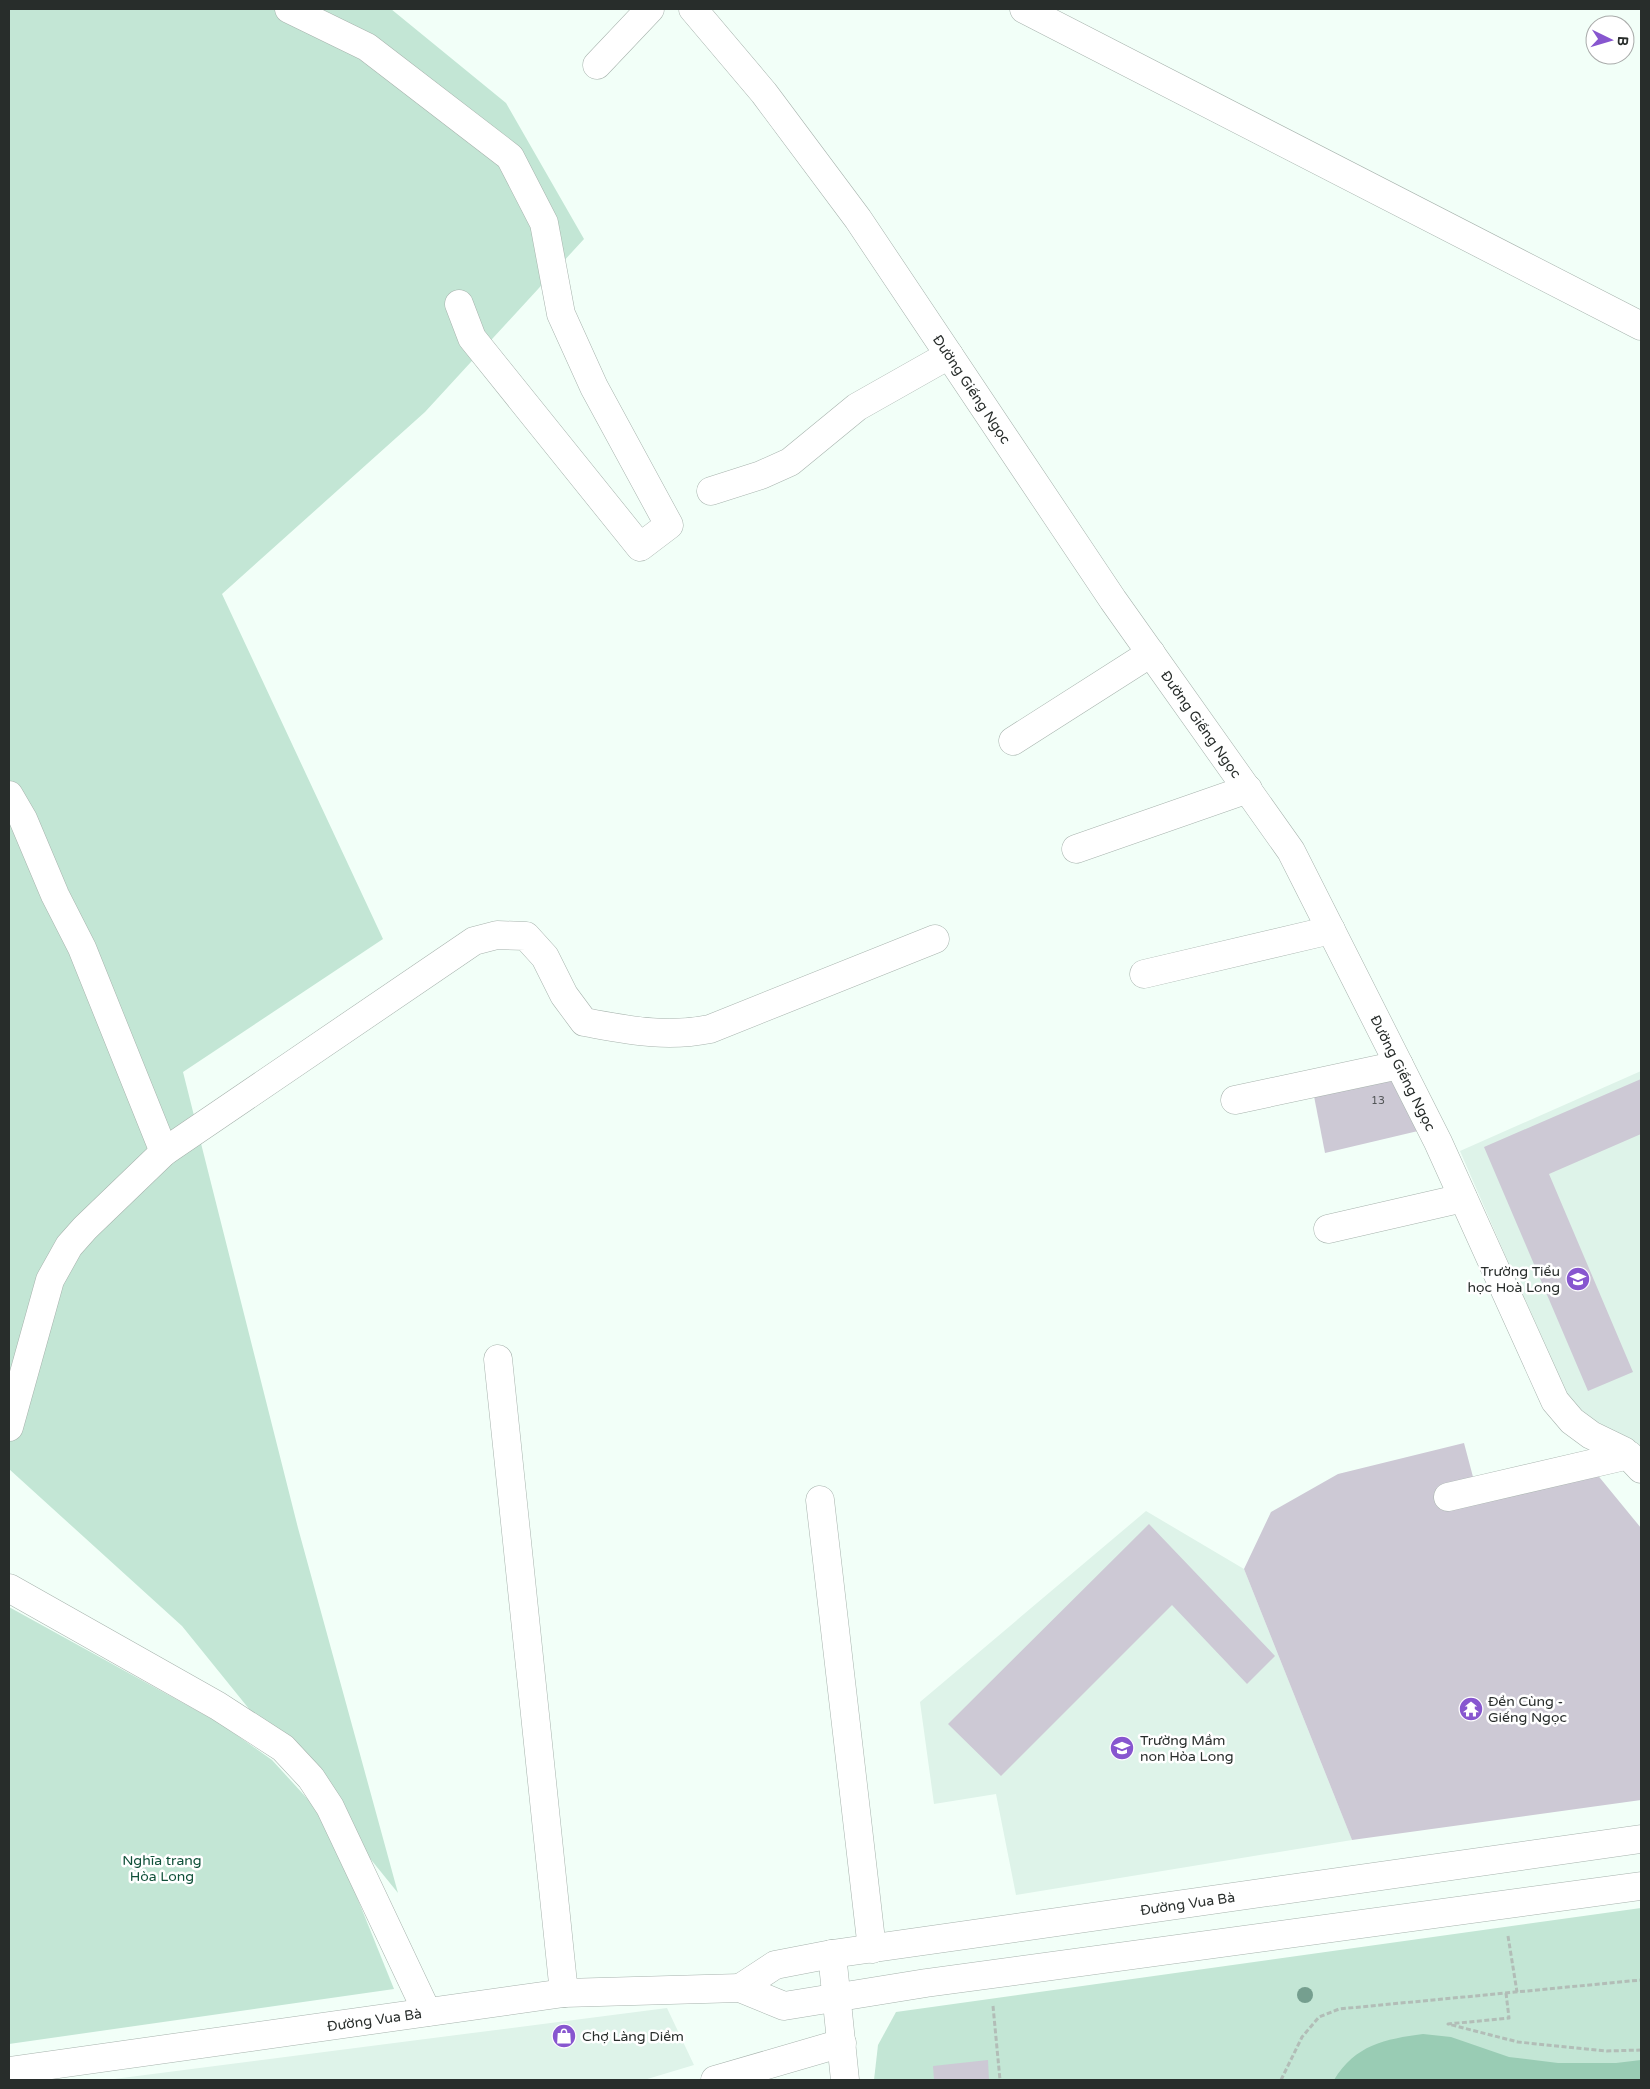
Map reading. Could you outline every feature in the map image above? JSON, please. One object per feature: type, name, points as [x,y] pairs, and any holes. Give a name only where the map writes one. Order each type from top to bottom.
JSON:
[{"type":"street","points":[[289,9],[367,48],[510,157],[544,223],[561,314],[594,387],[669,525],[640,548],[472,338],[460,304]]},
{"type":"street","points":[[597,65],[650,9]]},
{"type":"street","name":"Đường Giếng Ngọc","points":[[693,9],[776,109],[858,220],[1113,600],[1291,851],[1400,1065],[1556,1401],[1572,1421],[1591,1435],[1624,1451],[1635,1462]]},
{"type":"street","points":[[1024,9],[1641,326]]},
{"type":"street","points":[[711,492],[762,476],[790,462],[857,407],[949,355]]},
{"type":"street","points":[[1013,741],[1150,653]]},
{"type":"street","points":[[1076,849],[1248,789]]},
{"type":"street","points":[[9,794],[23,819],[55,895],[82,948],[164,1152]]},
{"type":"street","points":[[1144,974],[1331,930]]},
{"type":"street","points":[[9,1427],[50,1280],[69,1246],[164,1152],[474,941],[497,935],[526,936],[546,957],[564,995],[584,1022],[648,1033],[687,1034],[710,1029],[935,938]]},
{"type":"street","points":[[1235,1100],[1400,1065]]},
{"type":"street","points":[[1328,1229],[1463,1198]]},
{"type":"street","points":[[498,1359],[564,1993]]},
{"type":"street","points":[[1448,1498],[1635,1462]]},
{"type":"street","points":[[820,1500],[872,1949]]},
{"type":"street","points":[[9,1588],[218,1706],[283,1748],[311,1778],[330,1807],[427,2012]]},
{"type":"street","name":"Đường Vua Bà","points":[[740,1988],[775,1965],[832,1954],[1641,1840]]},
{"type":"street","name":"Đường Vua Bà","points":[[9,2070],[564,1993],[740,1988],[784,2006],[945,1981],[1641,1886]]},
{"type":"street","points":[[832,1954],[845,2080]]},
{"type":"street","points":[[715,2080],[842,2043]]},
{"type":"path","points":[[1508,1935],[1517,1992]]},
{"type":"path","points":[[1281,2080],[1302,2037],[1319,2017],[1339,2010],[1641,1980]]},
{"type":"path","points":[[1506,1994],[1509,2018],[1448,2024],[1518,2042],[1607,2051],[1641,2050]]},
{"type":"path","points":[[992,2004],[1000,2080]]},
{"type":"shaded area","name":"Trường Tiểu học Hoà Long","points":[[1641,1071],[1641,1447],[1571,1407],[1460,1151]]},
{"type":"shaded area","name":"Trường Mầm non Hòa Long","points":[[1146,1511],[1244,1569],[1352,1840],[1016,1895],[996,1794],[934,1804],[920,1702]]},
{"type":"shaded area","name":"Chợ Làng Diềm","points":[[667,2008],[694,2065],[644,2080],[106,2080]]},
{"type":"shaded area","points":[[1423,2034],[1451,2037],[1509,2057],[1558,2063],[1616,2063],[1641,2060],[1641,2080],[1334,2080],[1342,2068],[1361,2051],[1396,2038]]},
{"type":"green space","points":[[9,9],[391,9],[506,103],[584,239],[425,412],[222,594],[383,939],[183,1072],[298,1528],[398,1893],[182,1626],[9,1469]]},
{"type":"green space","name":"Nghĩa trang Hòa Long","points":[[9,1607],[221,1724],[272,1760],[325,1818],[394,1989],[9,2044]]},
{"type":"green space","points":[[1641,1908],[1641,2080],[874,2080],[878,2045],[896,2012]]},
{"type":"building","points":[[1395,1073],[1418,1131],[1325,1153],[1313,1091]]},
{"type":"building","points":[[1641,1079],[1641,1134],[1549,1174],[1633,1372],[1588,1391],[1484,1147]]},
{"type":"building","name":"Đền Cùng - Giếng Ngọc","points":[[1464,1443],[1477,1492],[1591,1467],[1641,1528],[1641,1800],[1352,1840],[1244,1569],[1271,1512],[1338,1474]]},
{"type":"building","points":[[1149,1524],[1275,1656],[1247,1684],[1172,1605],[1001,1776],[948,1724]]},
{"type":"building","points":[[988,2060],[989,2080],[934,2080],[933,2066]]},
{"type":"place","name":"Trường Tiểu học Hoà Long","points":[[1578,1279]]},
{"type":"place","name":"Đền Cùng - Giếng Ngọc","points":[[1471,1709]]},
{"type":"place","name":"Trường Mầm non Hòa Long","points":[[1122,1748]]},
{"type":"place","name":"Chợ Làng Diềm","points":[[564,2036]]}]
